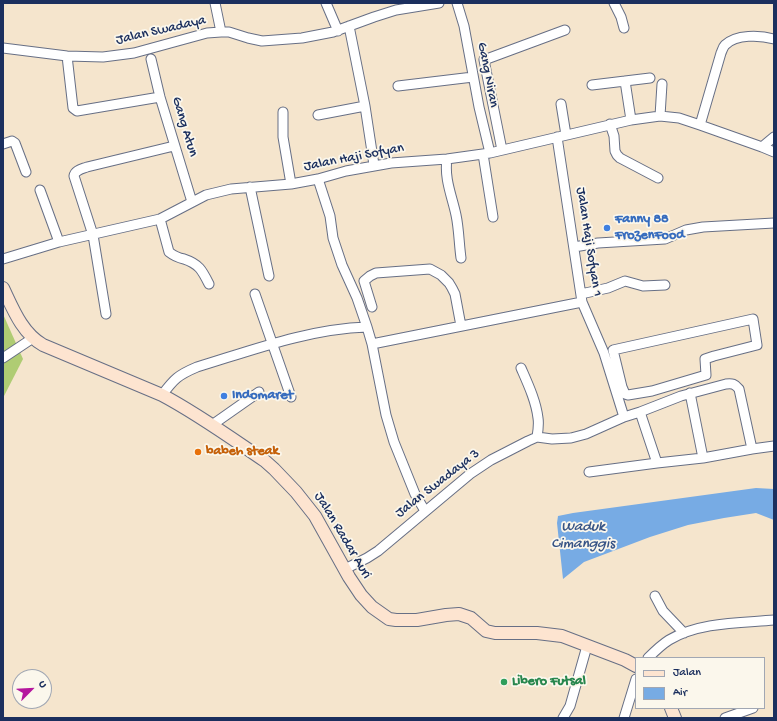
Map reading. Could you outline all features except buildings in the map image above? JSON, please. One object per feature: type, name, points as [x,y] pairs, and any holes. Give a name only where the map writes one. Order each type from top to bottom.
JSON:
[{"type":"main road","name":"Jalan Radar Auri","points":[[3,288],[19,320],[32,338],[43,345],[162,395],[190,410],[265,461],[301,497],[315,516],[355,588],[366,602],[389,619],[417,620],[459,614],[471,618],[486,631],[496,633],[537,633],[562,636],[635,666]]},
{"type":"street","points":[[215,3],[222,32]]},
{"type":"street","points":[[326,3],[338,30]]},
{"type":"street","name":"Jalan Swadaya","points":[[3,48],[67,56],[103,57],[134,53],[207,33],[229,32],[262,41],[302,38],[333,32],[374,17],[395,7],[439,3]]},
{"type":"street","name":"Gang Niran","points":[[457,3],[464,26],[487,153],[493,216]]},
{"type":"street","points":[[614,3],[621,17],[624,28]]},
{"type":"street","points":[[350,26],[374,165]]},
{"type":"street","points":[[502,150],[484,60],[565,30]]},
{"type":"street","points":[[700,125],[721,53],[725,45],[736,39],[748,37],[764,36],[774,38]]},
{"type":"street","points":[[67,56],[73,108],[76,111],[160,96]]},
{"type":"street","name":"Gang Atun","points":[[151,59],[174,146],[192,202]]},
{"type":"street","points":[[398,86],[473,77]]},
{"type":"street","points":[[592,85],[650,78]]},
{"type":"street","points":[[625,81],[631,120]]},
{"type":"street","points":[[660,116],[662,84]]},
{"type":"street","name":"Jalan Haji Sofyan 1","points":[[561,104],[561,136],[574,246],[582,298],[604,353],[624,417]]},
{"type":"street","points":[[318,115],[365,106]]},
{"type":"street","points":[[283,112],[282,137],[291,184]]},
{"type":"street","name":"Jalan Haji Sofyan","points":[[3,259],[59,242],[160,219],[206,195],[231,188],[250,188],[291,184],[374,165],[447,159],[487,153],[631,120],[660,116],[678,118],[774,152]]},
{"type":"street","points":[[610,124],[614,136],[615,151],[617,155],[658,178]]},
{"type":"street","points":[[761,147],[774,137]]},
{"type":"street","points":[[3,144],[10,141],[15,143],[26,172]]},
{"type":"street","points":[[106,314],[93,234],[74,176],[76,171],[174,146]]},
{"type":"street","points":[[447,159],[446,177],[456,215],[461,258]]},
{"type":"street","points":[[318,179],[330,216],[333,238],[342,265],[357,298],[372,344],[386,415],[394,442],[415,494],[425,511]]},
{"type":"street","points":[[250,188],[269,276]]},
{"type":"street","points":[[40,190],[59,242]]},
{"type":"street","points":[[160,219],[169,252],[179,258],[193,262],[197,265],[202,269],[209,284]]},
{"type":"street","points":[[574,246],[665,239],[686,230],[703,227],[774,223]]},
{"type":"street","points":[[372,307],[364,281],[370,276],[376,273],[430,269],[441,275],[449,282],[455,294],[461,326]]},
{"type":"street","points":[[372,344],[461,326],[582,298],[625,281],[643,286],[665,285]]},
{"type":"street","points":[[254,294],[291,397]]},
{"type":"street","points":[[604,353],[613,350],[753,318],[757,345],[705,359],[706,375],[652,391],[628,396],[625,394],[622,387],[613,350]]},
{"type":"street","points":[[162,395],[175,379],[185,372],[197,367],[272,343],[301,336],[352,327],[367,327]]},
{"type":"street","points":[[3,358],[32,338]]},
{"type":"street","points":[[521,368],[536,408],[538,417],[537,437],[552,439],[571,438],[590,432],[624,417],[690,394],[726,384],[732,384],[739,389],[752,449]]},
{"type":"street","points":[[212,425],[259,392]]},
{"type":"street","points":[[690,394],[703,458]]},
{"type":"street","points":[[640,412],[656,463]]},
{"type":"street","name":"Jalan Swadaya 3","points":[[345,569],[378,551],[470,474],[491,460],[537,437]]},
{"type":"street","points":[[589,472],[703,458],[774,446]]},
{"type":"street","points":[[655,596],[663,611],[684,634]]},
{"type":"street","points":[[649,657],[656,649],[675,637],[714,625],[774,620]]},
{"type":"street","points":[[564,718],[570,706],[586,646]]},
{"type":"street","points":[[624,718],[635,682]]},
{"type":"street","points":[[725,718],[750,709]]},
{"type":"green space","points":[[3,314],[23,359],[3,398]]},
{"type":"water","name":"Waduk Cimanggis","points":[[756,488],[774,489],[774,520],[756,513],[688,525],[650,537],[584,562],[563,579],[557,523],[558,516]]},
{"type":"place","name":"Fanny 88 FrozenFood","points":[[607,228]]},
{"type":"place","name":"Indomaret","points":[[224,396]]},
{"type":"place","name":"babeh steak","points":[[198,452]]},
{"type":"place","name":"Libero Futsal","points":[[504,682]]}]
